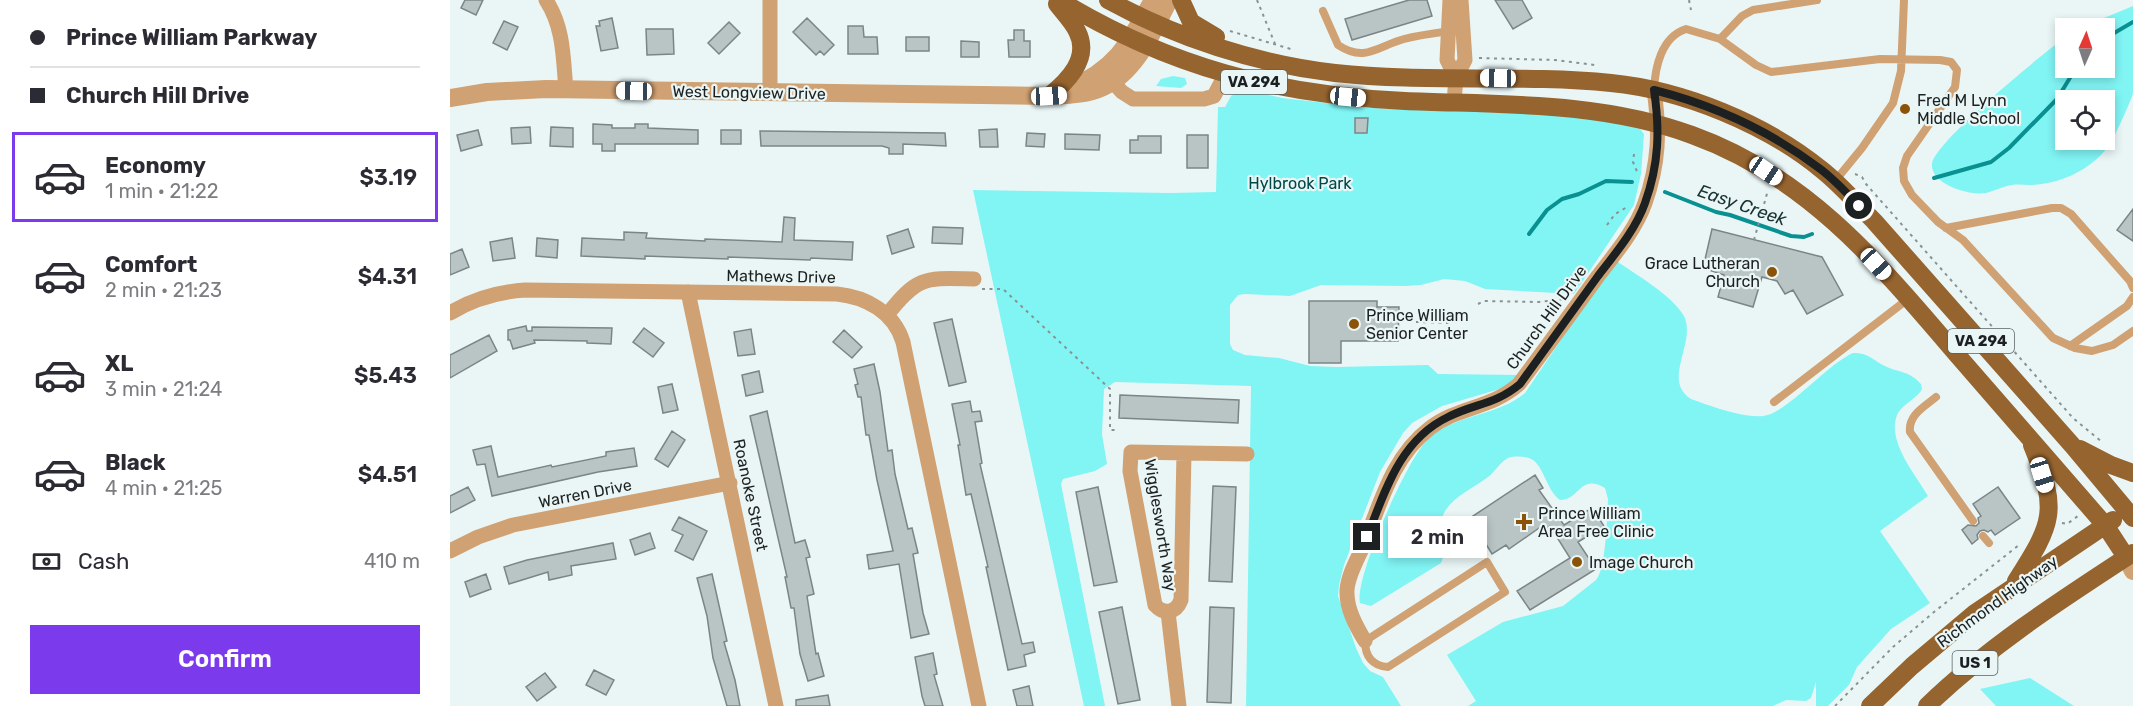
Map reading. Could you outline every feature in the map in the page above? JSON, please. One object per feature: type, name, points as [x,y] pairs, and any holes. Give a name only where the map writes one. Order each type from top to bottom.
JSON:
[{"type":"main road","points":[[1049,96],[1070,77],[1081,51],[1076,29],[1054,0]]},
{"type":"main road","name":"VA 294","points":[[1059,0],[1171,57],[1263,85],[1368,99],[1552,106],[1588,110],[1659,124],[1729,151],[1766,171],[1815,204],[1862,248],[2026,433],[2105,525],[2131,560]]},
{"type":"main road","name":"VA 294","points":[[1107,0],[1150,21],[1220,48],[1297,67],[1337,73],[1593,81],[1654,90],[1697,102],[1749,125],[1785,144],[1835,181],[1874,221],[2131,512]]},
{"type":"main road","points":[[1181,0],[1187,15],[1197,27],[1249,56]]},
{"type":"main road","points":[[1815,204],[1835,181]]},
{"type":"main road","points":[[2013,586],[2041,540],[2050,512],[2048,494],[2026,433]]},
{"type":"main road","points":[[2072,445],[2111,465],[2133,473]]},
{"type":"main road","name":"Richmond Highway","points":[[1870,706],[1934,646],[1985,605],[2105,525],[2131,512]]},
{"type":"main road","name":"US 1","points":[[1927,706],[1987,653],[2036,617],[2131,560]]},
{"type":"street","points":[[546,0],[553,11],[560,31],[566,90]]},
{"type":"street","points":[[770,0],[770,93]]},
{"type":"street","points":[[1150,21],[1153,0]]},
{"type":"street","points":[[1150,21],[1169,0]]},
{"type":"street","points":[[1450,0],[1456,30]]},
{"type":"street","points":[[1454,102],[1456,78],[1447,60],[1456,30],[1461,0]]},
{"type":"street","name":"West Longview Drive","points":[[450,98],[506,90],[1049,96],[1082,93],[1102,87],[1132,63],[1138,42],[1150,21]]},
{"type":"street","name":"West Longview Drive","points":[[1049,96],[1076,86],[1102,70],[1124,50],[1138,42]]},
{"type":"street","points":[[1112,81],[1122,92],[1133,99],[1204,99],[1212,97],[1221,86],[1225,75]]},
{"type":"street","name":"Church Hill Drive","points":[[1365,641],[1351,611],[1347,588],[1393,472],[1403,455],[1431,427],[1457,413],[1495,401],[1520,384],[1613,256],[1638,218],[1651,182],[1659,124],[1654,90]]},
{"type":"street","points":[[887,315],[909,289],[918,283],[935,279],[975,284]]},
{"type":"street","name":"Mathews Drive","points":[[450,313],[473,301],[514,291],[837,294],[860,299],[887,315],[896,325],[903,342],[979,706]]},
{"type":"street","name":"Roanoke Street","points":[[688,292],[776,706]]},
{"type":"street","name":"Wigglesworth Way","points":[[1184,453],[1180,600],[1179,606],[1168,612],[1159,610],[1155,605],[1130,471],[1131,452],[1247,454]]},
{"type":"street","name":"Warren Drive","points":[[450,551],[478,537],[513,525],[730,483]]},
{"type":"street","name":"Wigglesworth Way","points":[[1168,612],[1179,706]]},
{"type":"lane","points":[[1720,39],[1742,16],[1753,10],[1817,0]]},
{"type":"lane","points":[[1835,181],[1891,110],[1902,59],[1904,0]]},
{"type":"lane","points":[[1323,11],[1338,45],[1353,52],[1373,52],[1411,37],[1456,30]]},
{"type":"lane","points":[[1654,90],[1655,71],[1662,52],[1681,31],[1691,30],[1720,39],[1756,65],[1771,72],[1872,59],[1947,61],[1956,66],[1958,70],[1955,87],[1907,156],[1903,168],[1905,186],[1938,222],[1964,240],[2049,335],[2070,346],[2085,350],[2099,350],[2113,345],[2133,331]]},
{"type":"lane","points":[[1946,228],[2061,208],[2071,214],[2130,281],[2133,288]]},
{"type":"lane","points":[[2070,346],[2127,306],[2133,297]]},
{"type":"lane","points":[[1774,402],[1908,298]]},
{"type":"lane","points":[[1936,397],[1914,416],[1910,432],[1973,521]]},
{"type":"lane","points":[[1983,536],[1989,543]]},
{"type":"lane","points":[[1487,562],[1505,592],[1388,668],[1380,667],[1372,662],[1367,654],[1365,641],[1487,562]]},
{"type":"path","points":[[1257,0],[1275,44]]},
{"type":"path","points":[[1689,0],[1691,10]]},
{"type":"path","points":[[1227,30],[1295,50]]},
{"type":"path","points":[[1481,57],[1485,59],[1555,60],[1600,66]]},
{"type":"path","points":[[1635,154],[1633,162],[1638,173],[1636,182]]},
{"type":"path","points":[[1859,178],[1862,177],[2073,417],[2098,439]]},
{"type":"path","points":[[1754,240],[1769,187]]},
{"type":"path","points":[[1607,225],[1615,214],[1631,202]]},
{"type":"path","points":[[975,284],[1003,289],[1110,389],[1110,430],[1116,430]]},
{"type":"path","points":[[1478,304],[1484,301],[1541,302],[1568,297]]},
{"type":"path","points":[[1416,322],[1447,323],[1466,314]]},
{"type":"path","points":[[2067,524],[2080,515]]},
{"type":"path","points":[[2056,522],[2067,524],[2072,530]]},
{"type":"path","points":[[1835,706],[1893,647],[2023,541]]},
{"type":"green space","points":[[2133,6],[2133,93],[2115,135],[2115,90],[2055,90],[2055,150],[2105,150],[2097,159],[2071,175],[2048,183],[2009,186],[1986,193],[1971,193],[1944,183],[1933,171],[1932,164],[1937,153],[1969,119],[2055,45],[2055,78],[2115,78],[2115,18],[2104,18]]},
{"type":"green space","points":[[1173,76],[1185,78],[1187,84],[1181,88],[1156,86],[1161,79]]},
{"type":"green space","name":"Hylbrook Park","points":[[1241,90],[1282,98],[1371,108],[1565,115],[1613,122],[1640,129],[1644,134],[1641,174],[1634,205],[1574,294],[1485,289],[1465,281],[1444,279],[1421,285],[1405,286],[1321,285],[1290,296],[1245,294],[1238,295],[1230,305],[1230,344],[1233,350],[1245,355],[1279,358],[1310,366],[1428,365],[1438,374],[1520,375],[1503,388],[1442,406],[1412,423],[1403,433],[1380,472],[1344,565],[1338,596],[1356,648],[1363,663],[1370,671],[1383,677],[1401,706],[1246,706],[1251,386],[1115,382],[1104,389],[1102,434],[1107,464],[1095,471],[1063,479],[1061,484],[1105,706],[1084,706],[973,190],[1216,192],[1218,107],[1225,107],[1231,96]]},
{"type":"green space","points":[[1615,260],[1671,300],[1684,316],[1687,327],[1679,382],[1683,391],[1691,399],[1727,411],[1763,416],[1783,407],[1842,359],[1853,353],[1868,356],[1887,367],[1909,374],[1921,384],[1920,392],[1898,413],[1895,434],[1903,456],[1928,496],[1880,531],[1930,603],[1891,629],[1857,667],[1849,685],[1828,706],[1816,706],[1816,682],[1811,698],[1806,701],[1786,700],[1773,706],[1468,706],[1476,701],[1447,655],[1503,622],[1563,606],[1596,580],[1602,565],[1608,499],[1605,488],[1597,484],[1585,485],[1567,499],[1560,500],[1551,490],[1539,467],[1526,457],[1508,458],[1491,475],[1458,497],[1448,507],[1442,519],[1443,558],[1441,563],[1371,606],[1360,603],[1360,589],[1374,544],[1397,490],[1421,448],[1441,429],[1503,406],[1525,393]]},
{"type":"green space","points":[[2030,678],[2074,706],[1996,706],[1980,689]]},
{"type":"building","points":[[465,0],[483,0],[476,15],[461,8]]},
{"type":"building","points":[[1409,0],[1427,0],[1432,16],[1352,40],[1345,19]]},
{"type":"building","points":[[1495,0],[1522,0],[1532,18],[1513,29]]},
{"type":"building","points":[[612,18],[618,48],[601,51],[596,26],[600,26],[599,21]]},
{"type":"building","points":[[807,18],[834,45],[824,55],[820,51],[816,55],[793,32]]},
{"type":"building","points":[[504,21],[518,27],[507,50],[493,43]]},
{"type":"building","points":[[729,22],[740,33],[719,54],[708,43]]},
{"type":"building","points":[[848,26],[863,26],[864,37],[877,37],[878,54],[848,54]]},
{"type":"building","points":[[646,29],[673,29],[674,54],[647,55]]},
{"type":"building","points":[[1014,30],[1024,30],[1024,41],[1030,41],[1030,57],[1009,57],[1008,40],[1014,40]]},
{"type":"building","points":[[906,37],[929,37],[929,51],[906,51]]},
{"type":"building","points":[[961,41],[979,42],[979,57],[961,57]]},
{"type":"building","points":[[1355,118],[1368,118],[1367,133],[1355,133]]},
{"type":"building","points":[[593,124],[612,125],[612,128],[635,128],[635,124],[648,124],[648,128],[698,130],[698,144],[615,144],[615,151],[602,151],[602,144],[593,144]]},
{"type":"building","points":[[530,127],[531,143],[512,144],[511,128]]},
{"type":"building","points":[[551,127],[573,128],[573,147],[550,146]]},
{"type":"building","points":[[997,129],[998,147],[980,147],[979,130]]},
{"type":"building","points":[[478,130],[482,145],[461,151],[457,135]]},
{"type":"building","points":[[721,130],[741,130],[741,144],[721,144]]},
{"type":"building","points":[[760,131],[945,133],[946,146],[903,144],[903,154],[889,154],[889,148],[882,146],[761,146]]},
{"type":"building","points":[[1027,133],[1045,134],[1044,147],[1026,146]]},
{"type":"building","points":[[1065,134],[1100,135],[1099,150],[1065,149]]},
{"type":"building","points":[[1187,135],[1208,135],[1208,168],[1187,168]]},
{"type":"building","points":[[1138,136],[1161,136],[1161,153],[1130,153],[1130,140],[1138,140]]},
{"type":"building","points":[[2133,209],[2133,241],[2117,230]]},
{"type":"building","points":[[784,217],[795,218],[794,240],[853,242],[852,260],[645,256],[645,259],[581,256],[582,238],[624,240],[624,232],[647,233],[646,238],[782,242]]},
{"type":"building","points":[[933,227],[963,228],[962,244],[932,243]]},
{"type":"building","points":[[908,229],[914,247],[892,254],[887,236]]},
{"type":"building","name":"Grace Lutheran Church","points":[[1712,229],[1822,257],[1843,295],[1807,314],[1793,290],[1785,294],[1777,281],[1762,277],[1753,307],[1718,297],[1724,275],[1703,268]]},
{"type":"building","points":[[512,238],[515,258],[493,261],[490,242]]},
{"type":"building","points":[[537,238],[558,240],[557,258],[536,256]]},
{"type":"building","points":[[462,249],[469,267],[450,275],[450,254]]},
{"type":"building","name":"Prince William Senior Center","points":[[1309,301],[1377,301],[1377,307],[1399,307],[1398,341],[1341,341],[1341,363],[1309,363]]},
{"type":"building","points":[[952,319],[966,382],[949,386],[934,323]]},
{"type":"building","points":[[526,326],[527,331],[532,331],[532,327],[612,328],[611,344],[534,340],[535,343],[513,349],[508,340],[508,330]]},
{"type":"building","points":[[644,328],[664,343],[653,357],[633,342]]},
{"type":"building","points":[[751,329],[755,354],[738,356],[734,332]]},
{"type":"building","points":[[844,330],[862,347],[852,358],[833,342]]},
{"type":"building","points":[[489,335],[497,351],[450,378],[450,355]]},
{"type":"building","points":[[874,364],[888,451],[892,450],[895,474],[908,529],[912,528],[918,553],[913,554],[929,634],[911,638],[899,564],[869,569],[867,555],[893,551],[869,435],[866,435],[861,397],[858,397],[855,385],[858,384],[854,369]]},
{"type":"building","points":[[759,371],[763,392],[746,396],[742,375]]},
{"type":"building","points":[[672,384],[678,410],[663,413],[658,387]]},
{"type":"building","points":[[1120,395],[1239,400],[1238,423],[1119,418]]},
{"type":"building","points":[[970,401],[972,412],[980,411],[982,421],[975,422],[982,463],[980,464],[1022,644],[1033,642],[1035,652],[1024,655],[1026,666],[1008,670],[971,494],[966,495],[952,404]]},
{"type":"building","points":[[767,411],[795,543],[805,540],[810,557],[806,558],[814,594],[807,596],[816,654],[818,653],[824,676],[808,681],[800,654],[794,608],[791,608],[785,577],[787,577],[750,416]]},
{"type":"building","points":[[672,431],[685,440],[668,467],[655,459]]},
{"type":"building","points":[[491,446],[498,477],[606,456],[606,452],[634,448],[637,466],[598,472],[492,496],[485,464],[477,465],[473,450]]},
{"type":"building","points":[[1535,475],[1543,488],[1539,490],[1564,525],[1592,508],[1604,526],[1578,542],[1596,569],[1530,610],[1517,591],[1570,558],[1550,526],[1544,530],[1542,526],[1509,549],[1506,545],[1492,554],[1470,518]]},
{"type":"building","points":[[1213,486],[1236,487],[1232,582],[1209,581]]},
{"type":"building","points":[[468,487],[475,500],[450,513],[450,496]]},
{"type":"building","points":[[1098,487],[1117,582],[1094,586],[1076,492]]},
{"type":"building","points":[[1998,487],[2020,518],[1995,535],[1991,530],[1980,531],[1977,535],[1978,539],[1972,544],[1962,530],[1968,525],[1976,526],[1979,523],[1978,518],[1981,516],[1973,504]]},
{"type":"building","points":[[679,517],[707,531],[693,560],[675,551],[683,535],[672,530]]},
{"type":"building","points":[[650,533],[655,548],[635,555],[630,540]]},
{"type":"building","points":[[613,543],[616,559],[571,566],[572,575],[549,580],[548,572],[509,584],[504,567],[527,560]]},
{"type":"building","points":[[486,574],[491,589],[470,597],[465,582]]},
{"type":"building","points":[[712,574],[727,641],[724,642],[740,706],[727,706],[713,658],[707,616],[697,578]]},
{"type":"building","points":[[1122,607],[1140,700],[1118,704],[1099,612]]},
{"type":"building","points":[[1210,607],[1234,608],[1231,703],[1207,702]]},
{"type":"building","points":[[933,653],[937,674],[934,675],[943,706],[925,706],[922,696],[915,657]]},
{"type":"building","points":[[594,670],[614,680],[606,695],[586,685]]},
{"type":"building","points":[[545,673],[556,687],[537,701],[526,687]]},
{"type":"building","points":[[1029,686],[1033,706],[1017,706],[1013,690]]},
{"type":"building","points":[[828,695],[830,706],[796,706],[796,700]]},
{"type":"waterway","name":"Easy Creek","points":[[2115,33],[2133,22]]},
{"type":"waterway","name":"Easy Creek","points":[[1934,178],[1991,162],[2009,148],[2057,99],[2070,78]]},
{"type":"waterway","name":"Easy Creek","points":[[1529,234],[1547,210],[1562,199],[1579,194],[1606,181],[1632,182]]},
{"type":"waterway","name":"Easy Creek","points":[[1665,192],[1716,212],[1791,236],[1804,237],[1812,234]]},
{"type":"place","name":"Fred M Lynn Middle School","points":[[1905,109]]},
{"type":"place","name":"Grace Lutheran Church","points":[[1772,272]]},
{"type":"place","name":"Prince William Senior Center","points":[[1354,324]]},
{"type":"place","name":"Prince William Area Free Clinic","points":[[1524,522]]},
{"type":"place","name":"Image Church","points":[[1577,562]]},
{"type":"route","points":[[1367,537],[1393,472],[1403,455],[1431,427],[1448,417],[1495,401],[1520,384],[1638,218],[1651,182],[1657,147],[1659,124],[1654,90],[1697,102],[1785,144],[1820,168],[1859,206]]}]
